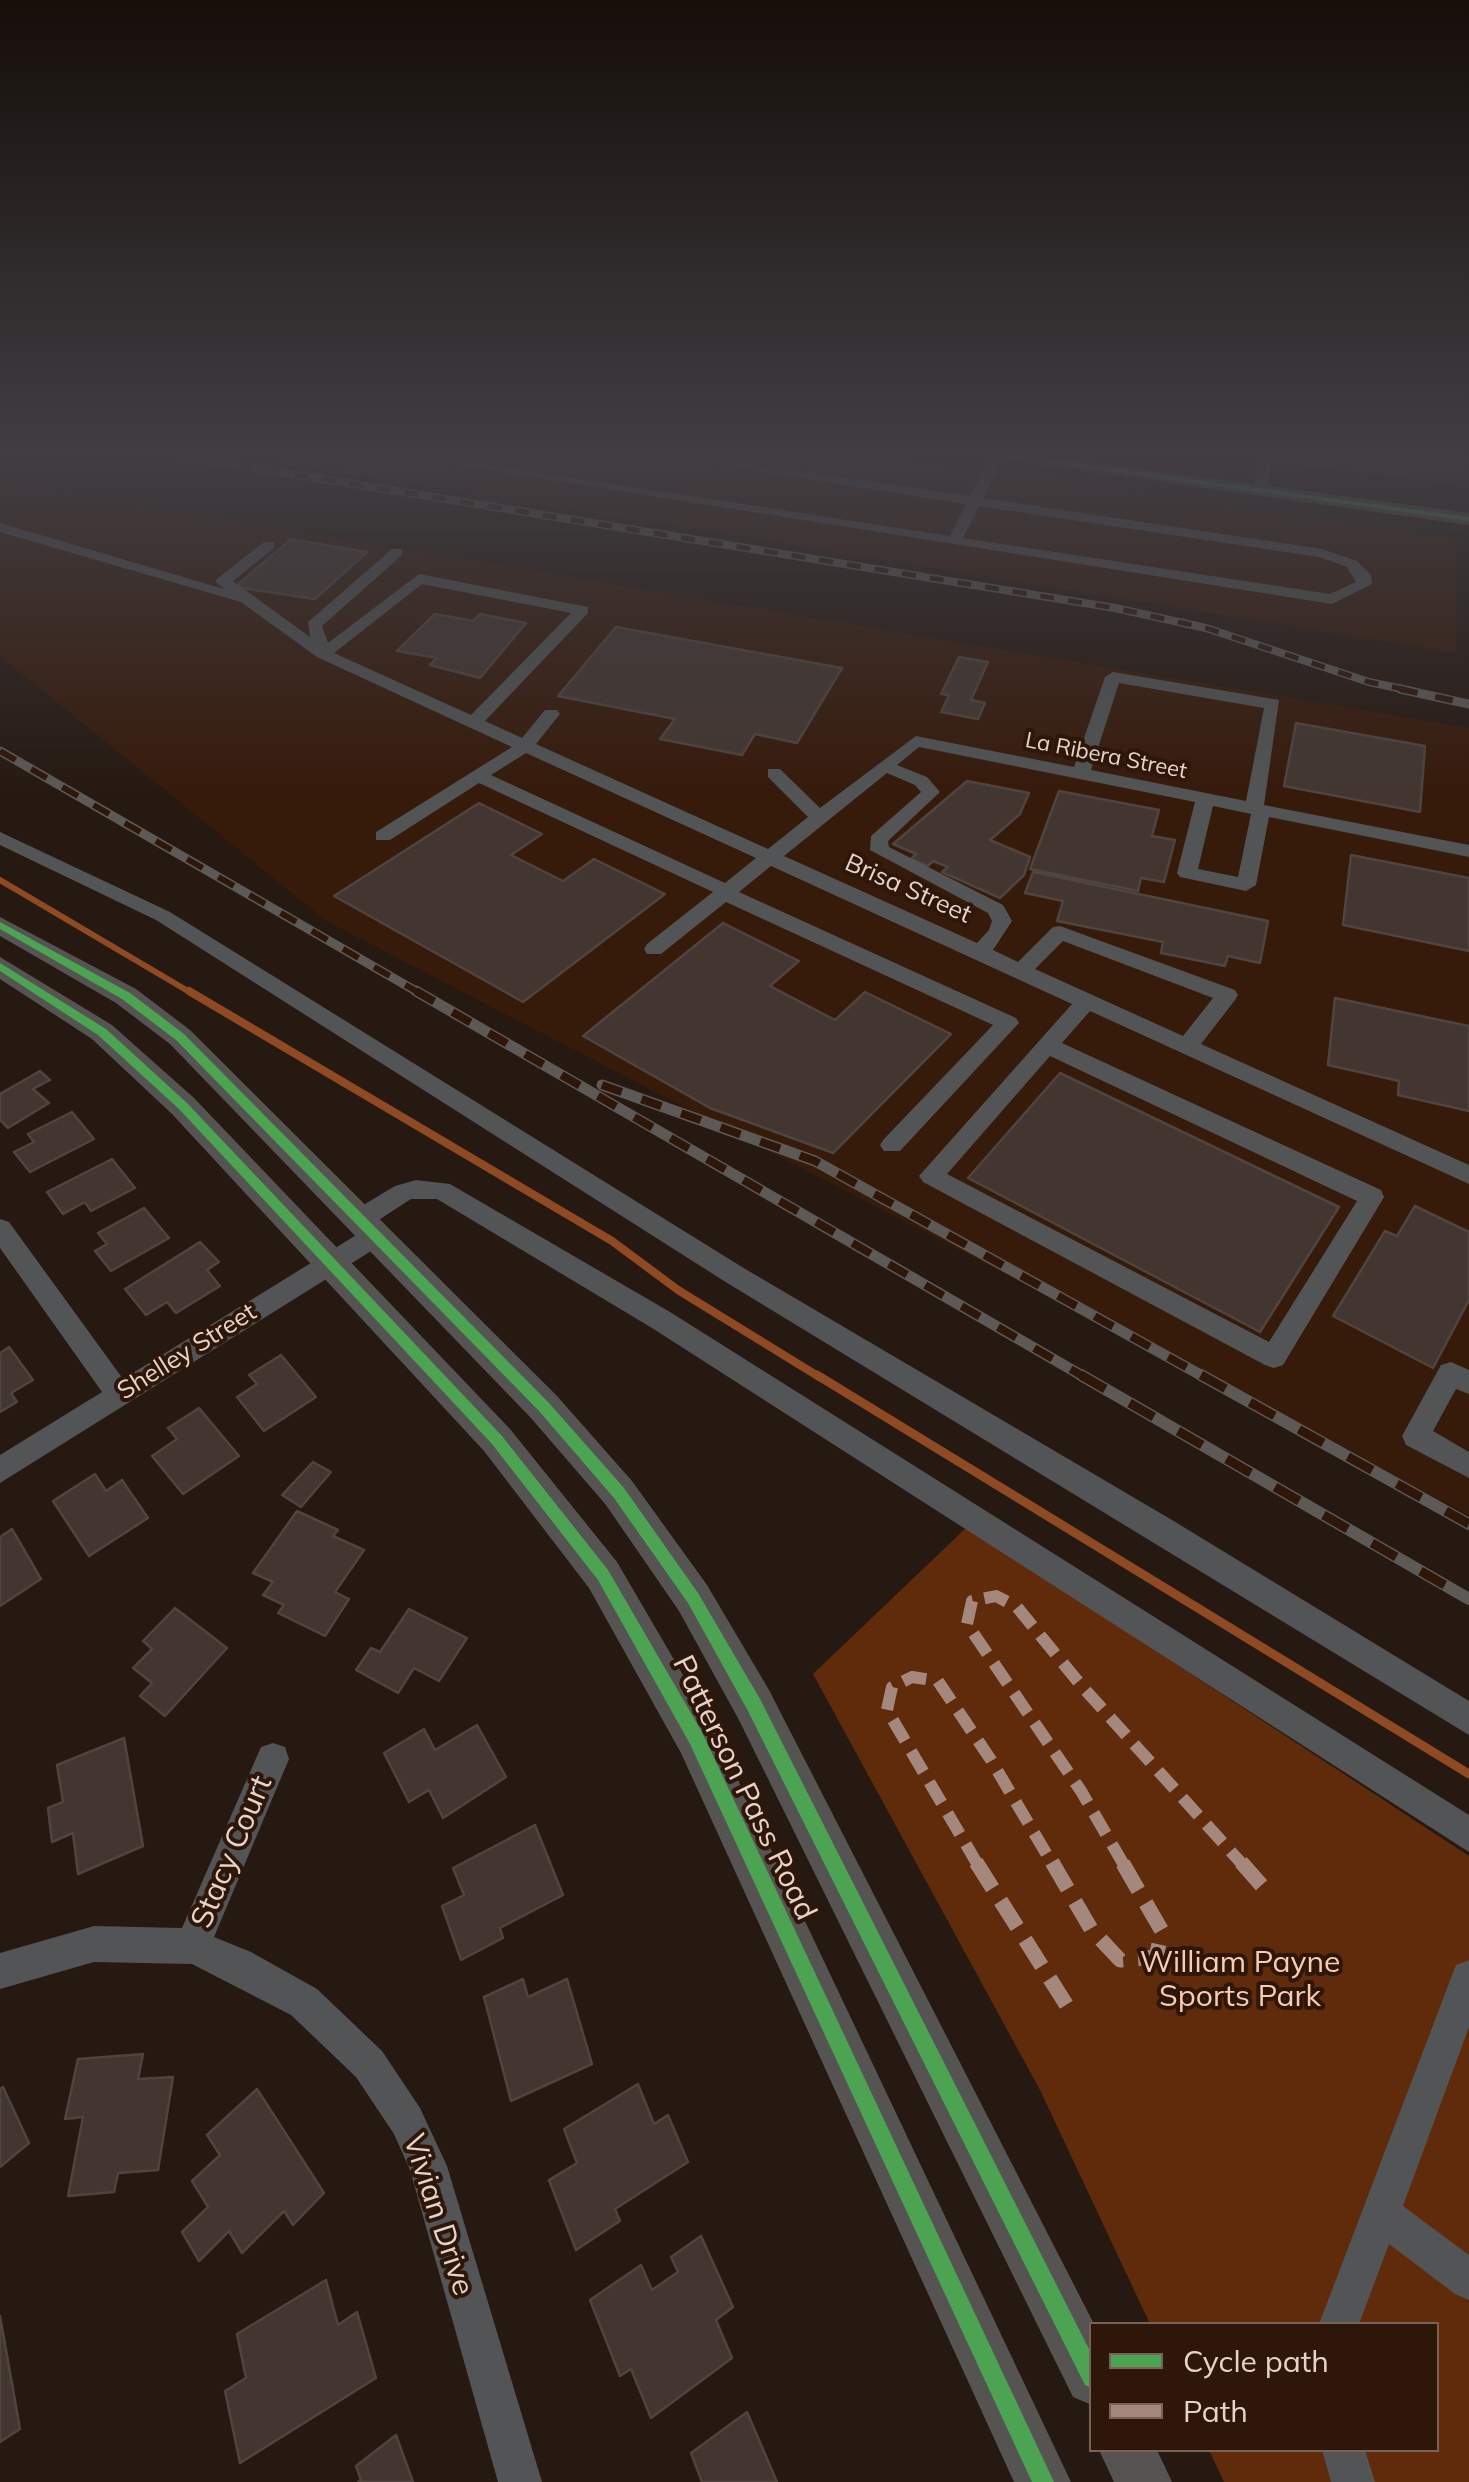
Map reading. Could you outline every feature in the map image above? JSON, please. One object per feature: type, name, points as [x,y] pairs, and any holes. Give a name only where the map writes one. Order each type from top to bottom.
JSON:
[{"type":"main road","name":"Patterson Pass Road","points":[[0,925],[126,996],[180,1038],[581,1446],[694,1598],[762,1722],[1089,2372]]},
{"type":"main road","name":"Patterson Pass Road","points":[[0,966],[52,997],[143,1066],[534,1482],[582,1544],[637,1628],[704,1754],[1043,2482]]},
{"type":"main road","points":[[1129,2452],[1144,2482]]},
{"type":"street","points":[[137,568],[252,602]]},
{"type":"street","points":[[240,568],[223,581],[252,602]]},
{"type":"street","points":[[379,568],[314,626],[323,654],[418,579],[582,610],[472,724]]},
{"type":"street","points":[[1132,568],[1332,599],[1364,584],[1364,575],[1356,568]]},
{"type":"street","name":"Brisa Street","points":[[252,602],[323,654],[1187,1046],[1284,1081],[1469,1175]]},
{"type":"street","points":[[1081,774],[1114,677],[1273,704],[1246,885],[1187,873],[1205,799]]},
{"type":"street","points":[[383,836],[525,746],[551,714]]},
{"type":"street","name":"La Ribera Street","points":[[654,950],[885,766],[913,734],[992,747],[1081,774],[1469,851]]},
{"type":"street","points":[[885,766],[920,781],[931,792],[878,840],[880,850],[996,909],[1002,920],[998,932],[980,952]]},
{"type":"street","points":[[774,773],[821,819]]},
{"type":"street","points":[[478,776],[1008,1024],[892,1144]]},
{"type":"street","points":[[1316,845],[1319,823]]},
{"type":"street","points":[[0,838],[163,916],[733,1274],[1162,1529],[1469,1718]]},
{"type":"street","points":[[1021,971],[1060,932],[1227,995],[1187,1046]]},
{"type":"street","points":[[1048,1045],[1372,1197],[1274,1358],[931,1176],[1087,1000]]},
{"type":"street","name":"Shelley Street","points":[[0,1470],[332,1263],[404,1192],[416,1188],[441,1190],[678,1330],[1469,1835]]},
{"type":"street","points":[[0,1229],[120,1394]]},
{"type":"street","points":[[1469,1383],[1451,1373],[1416,1436],[1469,1466]]},
{"type":"street","name":"Stacy Court","points":[[192,1946],[273,1759]]},
{"type":"street","name":"Vivian Drive","points":[[0,1972],[94,1944],[192,1946],[238,1964],[304,2002],[369,2064],[407,2121],[428,2166],[520,2482]]},
{"type":"street","points":[[1340,2322],[1469,1978]]},
{"type":"street","points":[[1379,2212],[1469,2280]]},
{"type":"street","points":[[1344,2452],[1352,2482]]},
{"type":"shaded area","points":[[0,568],[516,568],[1469,728],[1469,1515],[326,921],[0,656]]},
{"type":"shaded area","points":[[931,568],[1457,568],[1456,653]]},
{"type":"green space","name":"William Payne Sports Park","points":[[967,1527],[1469,1856],[1469,2482],[1224,2482],[1210,2452],[1439,2452],[1439,2322],[1149,2322],[1040,2090],[813,1674]]},
{"type":"building","points":[[257,568],[349,568],[315,599],[235,587]]},
{"type":"building","points":[[435,614],[473,621],[480,614],[526,623],[480,678],[430,665],[437,658],[397,651]]},
{"type":"building","points":[[616,627],[842,668],[797,743],[755,734],[742,755],[660,739],[675,719],[558,696]]},
{"type":"building","points":[[959,657],[988,662],[971,700],[985,703],[978,719],[941,712],[949,695],[941,694]]},
{"type":"building","points":[[1296,723],[1425,746],[1420,812],[1284,786]]},
{"type":"building","points":[[967,781],[1029,793],[1020,814],[990,840],[1030,857],[1024,875],[1000,898],[942,872],[948,867],[933,861],[928,866],[911,859],[916,854],[893,844]]},
{"type":"building","points":[[1059,791],[1159,810],[1152,836],[1175,840],[1164,882],[1141,878],[1138,891],[1030,869]]},
{"type":"building","points":[[479,803],[542,834],[511,855],[563,881],[594,859],[665,894],[523,1002],[334,896]]},
{"type":"building","points":[[1351,855],[1469,878],[1469,951],[1343,925]]},
{"type":"building","points":[[1033,872],[1268,921],[1260,963],[1228,956],[1225,966],[1161,953],[1163,942],[1057,921],[1063,901],[1025,893]]},
{"type":"building","points":[[723,923],[799,961],[770,986],[835,1020],[865,992],[951,1034],[833,1153],[710,1108],[583,1036]]},
{"type":"building","points":[[1335,998],[1469,1026],[1469,1111],[1398,1095],[1399,1081],[1328,1065]]},
{"type":"building","points":[[40,1071],[50,1080],[33,1089],[49,1103],[8,1128],[0,1120],[0,1094]]},
{"type":"building","points":[[1060,1073],[1339,1207],[1260,1332],[968,1178]]},
{"type":"building","points":[[72,1112],[94,1139],[30,1172],[14,1152],[34,1142],[28,1134]]},
{"type":"building","points":[[112,1159],[135,1188],[91,1211],[85,1202],[63,1214],[47,1192]]},
{"type":"building","points":[[1415,1206],[1469,1232],[1469,1300],[1433,1368],[1333,1316],[1385,1231],[1397,1236]]},
{"type":"building","points":[[144,1208],[169,1238],[111,1271],[95,1251],[107,1244],[98,1233]]},
{"type":"building","points":[[200,1242],[219,1262],[207,1270],[220,1286],[176,1313],[167,1302],[146,1315],[125,1289]]},
{"type":"building","points":[[9,1347],[33,1380],[11,1393],[17,1402],[0,1412],[0,1353]]},
{"type":"building","points":[[281,1355],[316,1397],[264,1431],[237,1397],[257,1384],[249,1375]]},
{"type":"building","points":[[199,1408],[239,1456],[183,1494],[152,1456],[177,1439],[168,1428]]},
{"type":"building","points":[[313,1462],[331,1472],[301,1507],[282,1495]]},
{"type":"building","points":[[95,1474],[106,1491],[122,1480],[148,1518],[89,1556],[53,1501]]},
{"type":"building","points":[[297,1511],[338,1530],[333,1536],[364,1550],[335,1592],[349,1599],[325,1636],[278,1613],[284,1605],[263,1595],[273,1582],[253,1573]]},
{"type":"building","points":[[12,1529],[41,1579],[0,1606],[0,1537]]},
{"type":"building","points":[[175,1608],[227,1648],[165,1716],[140,1696],[152,1683],[133,1668],[152,1649],[143,1641]]},
{"type":"building","points":[[409,1609],[467,1638],[439,1681],[414,1668],[398,1693],[356,1670],[371,1648],[380,1652]]},
{"type":"building","points":[[477,1725],[506,1777],[443,1818],[429,1790],[409,1802],[384,1753],[424,1729],[435,1750]]},
{"type":"building","points":[[124,1738],[143,1846],[78,1874],[73,1833],[52,1842],[48,1808],[63,1802],[57,1765]]},
{"type":"building","points":[[535,1825],[563,1895],[500,1928],[503,1938],[461,1960],[442,1906],[464,1895],[453,1868]]},
{"type":"building","points":[[523,1979],[528,1997],[567,1979],[592,2064],[511,2101],[484,1997]]},
{"type":"building","points":[[143,2054],[138,2079],[173,2077],[158,2170],[118,2173],[114,2192],[68,2196],[83,2117],[65,2119],[78,2059]]},
{"type":"building","points":[[638,2084],[654,2124],[668,2115],[688,2162],[615,2209],[620,2221],[576,2250],[549,2180],[577,2163],[564,2129]]},
{"type":"building","points":[[3,2087],[29,2143],[0,2167],[0,2089]]},
{"type":"building","points":[[257,2089],[324,2193],[293,2225],[284,2211],[242,2253],[229,2231],[199,2261],[182,2232],[208,2207],[192,2181],[220,2155],[207,2135]]},
{"type":"building","points":[[701,2236],[733,2307],[716,2320],[732,2358],[651,2418],[631,2369],[620,2376],[590,2300],[641,2265],[652,2290],[678,2272],[671,2257]]},
{"type":"building","points":[[326,2280],[338,2325],[357,2312],[376,2378],[240,2463],[225,2391],[246,2378],[237,2334]]},
{"type":"building","points":[[0,2316],[20,2429],[0,2442]]},
{"type":"building","points":[[747,2412],[777,2482],[702,2482],[691,2453]]},
{"type":"building","points":[[396,2435],[413,2482],[358,2482],[361,2480],[356,2466]]},
{"type":"waterway","points":[[0,880],[193,994]]},
{"type":"waterway","points":[[189,991],[612,1241],[678,1290],[821,1378]]},
{"type":"waterway","points":[[817,1375],[1469,1774]]},
{"type":"railway","points":[[868,568],[1115,608],[1206,628],[1369,682],[1412,691]]},
{"type":"railway","points":[[1400,689],[1469,704]]},
{"type":"railway","points":[[0,751],[421,994]]},
{"type":"railway","points":[[416,991],[1086,1378]]},
{"type":"railway","points":[[602,1085],[815,1161],[1206,1378]]},
{"type":"railway","points":[[1081,1375],[1469,1599]]},
{"type":"railway","points":[[1201,1375],[1469,1524]]},
{"type":"marked path","points":[[1069,2009],[990,1886],[887,1710],[892,1687],[912,1677],[938,1681],[991,1760],[1091,1929],[1120,1960],[1156,1957],[1162,1931],[1081,1791],[967,1624],[972,1601],[996,1596],[1017,1607],[1080,1684],[1263,1887]]},
{"type":"cycle path","points":[[0,925],[126,996],[180,1037],[544,1407],[619,1493],[693,1598],[754,1705],[1089,2372]]},
{"type":"cycle path","points":[[0,966],[102,1032],[183,1106],[497,1440],[603,1575],[696,1738],[1043,2482]]}]
